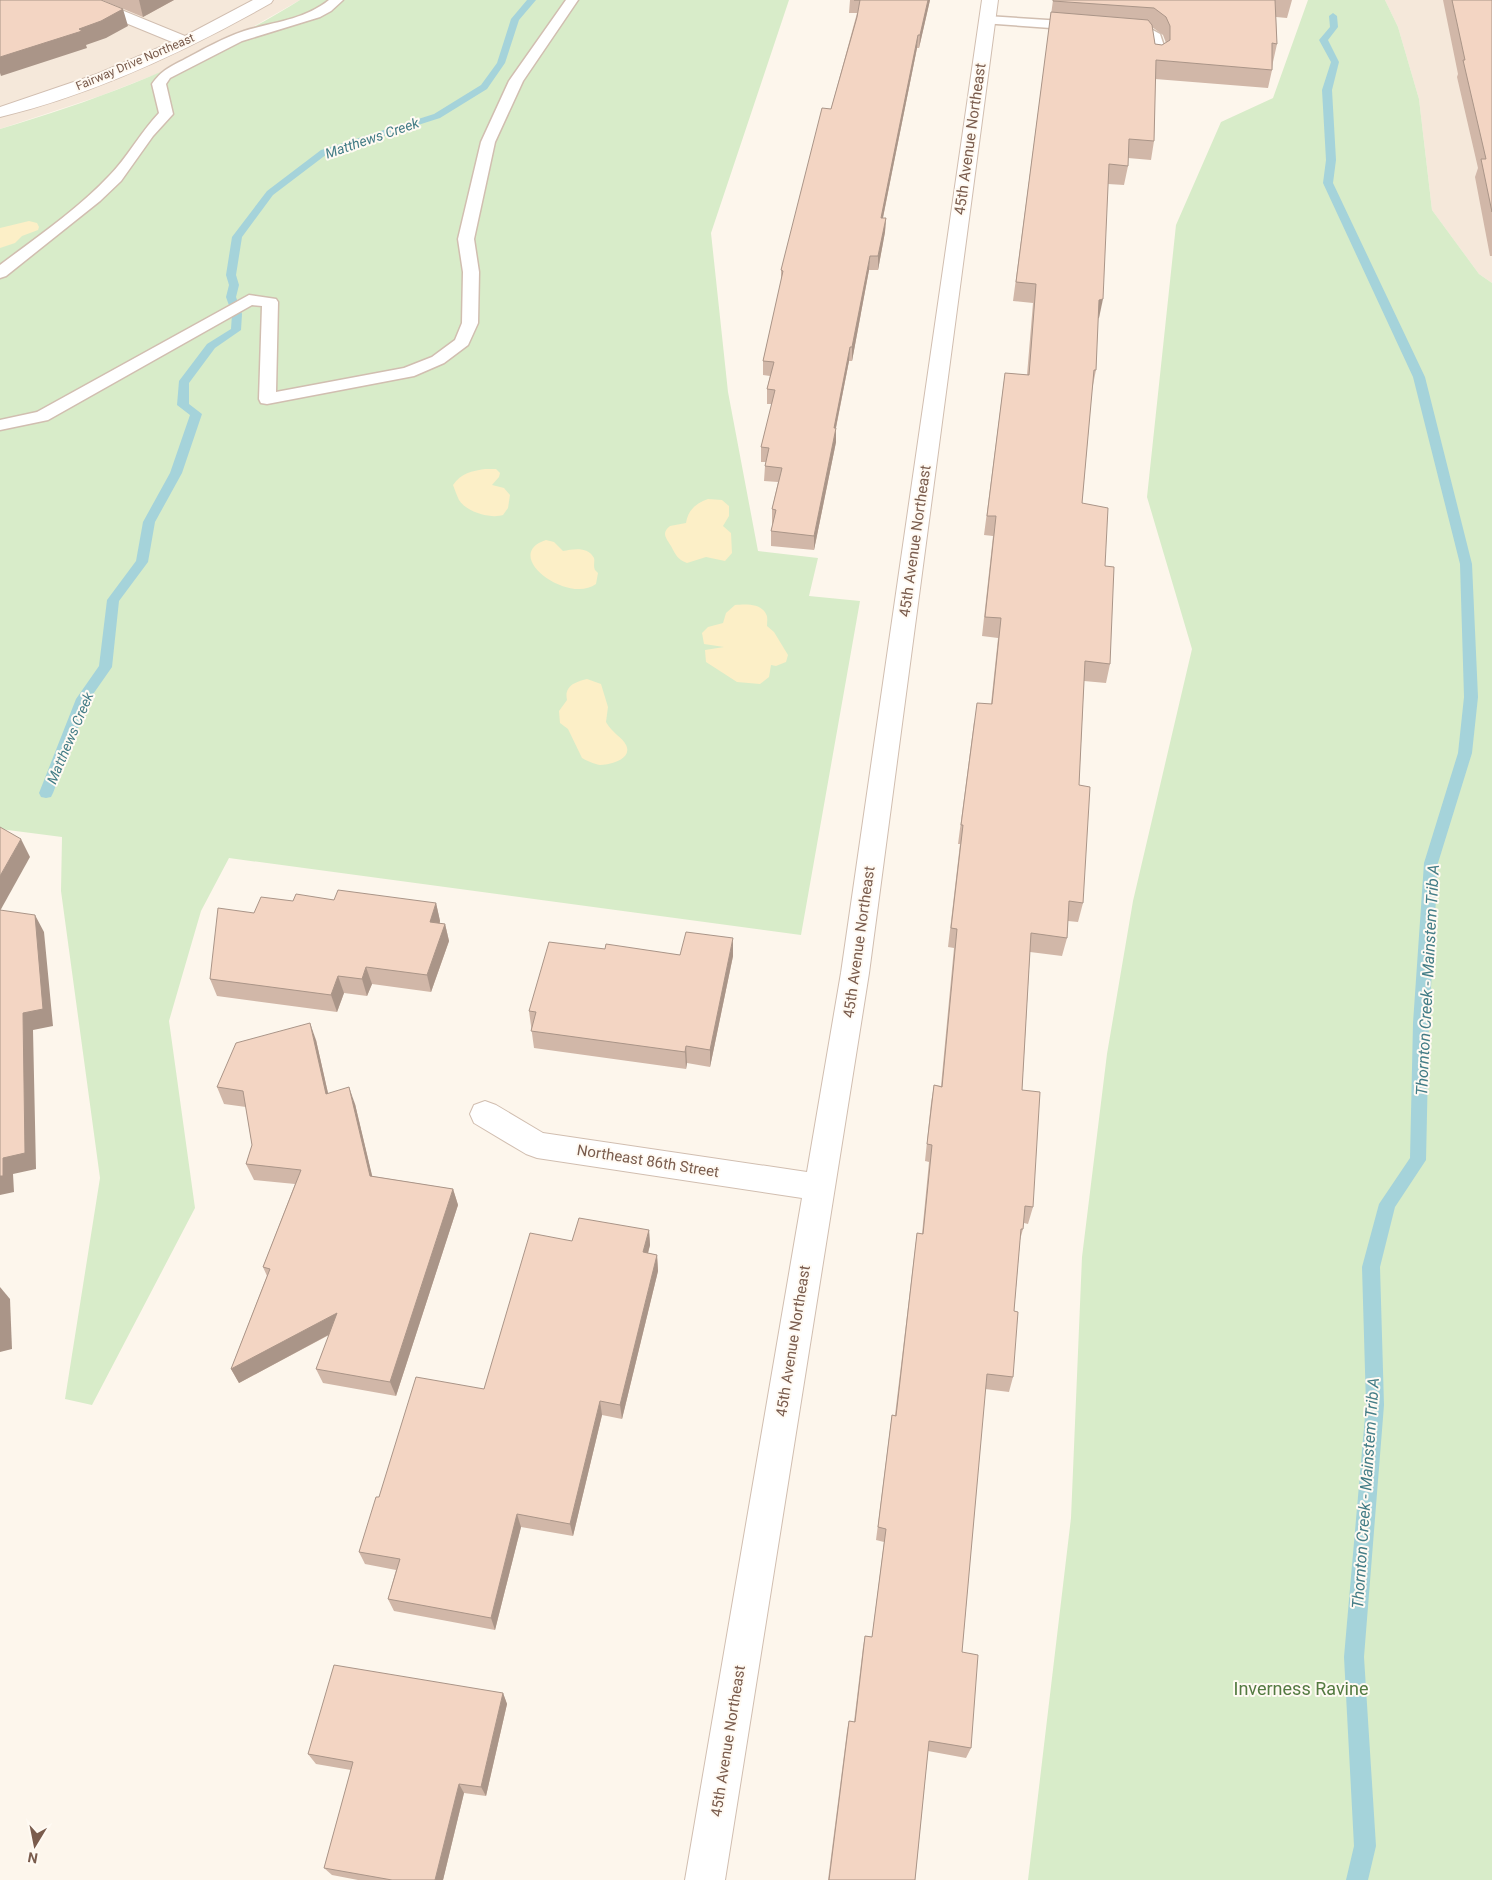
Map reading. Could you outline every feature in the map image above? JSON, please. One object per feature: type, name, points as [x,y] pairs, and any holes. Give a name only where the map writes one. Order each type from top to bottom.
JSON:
[{"type":"street","points":[[83,0],[186,42]]},
{"type":"street","name":"Fairway Drive Northeast","points":[[0,112],[112,74],[186,42],[265,0]]},
{"type":"street","name":"45th Avenue Northeast","points":[[705,1880],[855,974],[988,10]]},
{"type":"street","name":"Northeast 86th Street","points":[[485,1114],[537,1145],[819,1187]]},
{"type":"lane","points":[[0,273],[95,198],[121,171],[148,133],[166,114],[159,84],[165,75],[234,39],[260,29],[315,16],[337,0]]},
{"type":"lane","points":[[0,425],[42,416],[249,300],[270,302],[267,399],[408,372],[438,360],[462,342],[470,323],[471,272],[466,239],[488,142],[516,81],[572,0]]},
{"type":"lane","points":[[988,10],[1092,27]]},
{"type":"lane","points":[[1111,28],[1150,32],[1158,38],[1158,58]]},
{"type":"shaded area","points":[[0,0],[300,0],[221,45],[167,70],[100,96],[0,129]]},
{"type":"shaded area","points":[[1385,0],[1492,0],[1492,283],[1479,274],[1432,210],[1419,99],[1398,27]]},
{"type":"green space","points":[[300,0],[789,0],[711,233],[728,392],[758,551],[818,558],[809,596],[860,601],[801,935],[229,858],[201,911],[169,1021],[195,1208],[92,1405],[65,1399],[100,1178],[61,891],[62,837],[0,829],[0,129],[78,104],[154,75],[229,40]]},
{"type":"green space","name":"Inverness Ravine","points":[[1308,0],[1385,0],[1398,27],[1419,99],[1432,210],[1479,274],[1492,283],[1492,1880],[1028,1880],[1071,1518],[1082,1257],[1107,1054],[1133,901],[1192,649],[1147,497],[1176,225],[1221,122],[1273,98]]},
{"type":"sand","points":[[29,221],[37,223],[38,230],[22,236],[15,243],[0,248],[0,228]]},
{"type":"sand","points":[[485,469],[496,469],[500,473],[492,485],[504,488],[510,495],[508,508],[503,515],[479,514],[467,508],[459,500],[453,485],[463,475]]},
{"type":"sand","points":[[708,499],[722,500],[729,506],[729,516],[723,526],[731,533],[732,553],[725,561],[706,557],[687,563],[676,554],[665,533],[670,526],[686,523],[693,508]]},
{"type":"sand","points":[[546,540],[554,542],[563,551],[580,549],[591,554],[594,558],[595,570],[598,573],[596,584],[584,589],[570,588],[543,576],[534,566],[530,556],[534,547]]},
{"type":"sand","points":[[735,605],[752,605],[764,610],[767,617],[767,626],[774,632],[788,655],[786,662],[776,666],[771,665],[769,677],[760,684],[737,682],[706,662],[705,650],[724,647],[704,644],[702,633],[708,627],[723,623],[726,613]]},
{"type":"sand","points":[[587,679],[601,684],[608,707],[606,722],[626,745],[626,754],[619,760],[609,764],[600,765],[582,758],[568,729],[560,723],[559,711],[567,700],[567,691],[571,685]]},
{"type":"building","points":[[0,0],[101,0],[123,9],[101,21],[79,29],[82,31],[0,57]]},
{"type":"building","points":[[860,0],[928,0],[920,35],[918,35],[881,218],[886,218],[878,256],[870,256],[852,347],[850,347],[814,536],[771,531],[776,510],[772,509],[782,468],[765,466],[769,448],[761,447],[775,390],[767,389],[774,362],[763,361],[783,271],[781,270],[822,108],[831,109]]},
{"type":"building","points":[[1053,0],[1275,0],[1277,44],[1272,43],[1272,70],[1156,60],[1154,141],[1129,139],[1128,166],[1109,164],[1103,299],[1099,300],[1096,370],[1094,370],[1082,503],[1108,508],[1105,566],[1114,567],[1110,664],[1085,661],[1079,785],[1090,787],[1083,903],[1069,901],[1067,938],[1031,933],[1022,1090],[1040,1092],[1033,1207],[1025,1206],[1023,1229],[1021,1229],[1014,1311],[1018,1312],[1013,1377],[987,1374],[962,1652],[978,1655],[971,1748],[929,1741],[915,1880],[829,1880],[849,1721],[855,1722],[865,1636],[872,1637],[886,1529],[878,1527],[892,1415],[896,1416],[917,1233],[923,1234],[932,1145],[927,1144],[934,1085],[942,1087],[957,929],[951,928],[963,825],[961,825],[977,703],[992,704],[1001,618],[985,617],[996,516],[987,516],[1005,373],[1029,375],[1036,284],[1016,282],[1051,12],[1148,20],[1152,25],[1155,44],[1162,45],[1170,40],[1170,26],[1166,17],[1154,8]]},
{"type":"building","points":[[1452,0],[1492,0],[1492,212],[1481,159],[1486,159],[1463,60],[1465,60]]},
{"type":"building","points":[[0,827],[21,839],[0,876]]},
{"type":"building","points":[[338,890],[436,903],[430,922],[445,924],[427,975],[366,967],[362,979],[338,976],[331,995],[210,979],[218,908],[254,913],[261,897],[293,901],[296,894],[334,900]]},
{"type":"building","points":[[0,910],[35,915],[43,1009],[23,1013],[25,1153],[3,1158],[3,1176],[0,1176]]},
{"type":"building","points":[[686,932],[733,938],[710,1050],[686,1046],[685,1052],[531,1031],[536,1012],[529,1011],[549,942],[605,949],[606,944],[680,955]]},
{"type":"building","points":[[310,1023],[326,1094],[349,1087],[370,1176],[453,1189],[390,1382],[316,1369],[337,1313],[231,1369],[270,1269],[263,1267],[301,1170],[246,1164],[252,1145],[243,1091],[217,1087],[236,1043]]},
{"type":"building","points":[[579,1218],[649,1230],[643,1252],[657,1255],[620,1405],[600,1401],[570,1524],[517,1514],[491,1618],[388,1599],[400,1559],[359,1552],[376,1497],[379,1497],[416,1377],[484,1389],[530,1233],[572,1241]]},
{"type":"building","points":[[334,1665],[503,1693],[481,1787],[459,1784],[435,1880],[392,1880],[324,1868],[353,1762],[308,1754]]},
{"type":"waterway","name":"Matthews Creek","points":[[46,793],[83,699],[105,667],[113,600],[142,562],[149,522],[176,473],[196,414],[183,405],[183,383],[211,346],[236,330],[237,314],[231,297],[234,285],[231,275],[237,237],[270,193],[324,152],[437,116],[484,87],[501,63],[515,19],[532,0]]},
{"type":"waterway","name":"Thornton Creek - Mainstem Trib A","points":[[1333,16],[1334,27],[1323,40],[1335,62],[1327,90],[1331,160],[1328,183],[1419,377],[1466,564],[1471,697],[1465,753],[1431,863],[1421,1023],[1418,1160],[1387,1204],[1371,1267],[1375,1405],[1354,1657],[1365,1846],[1357,1880]]}]
